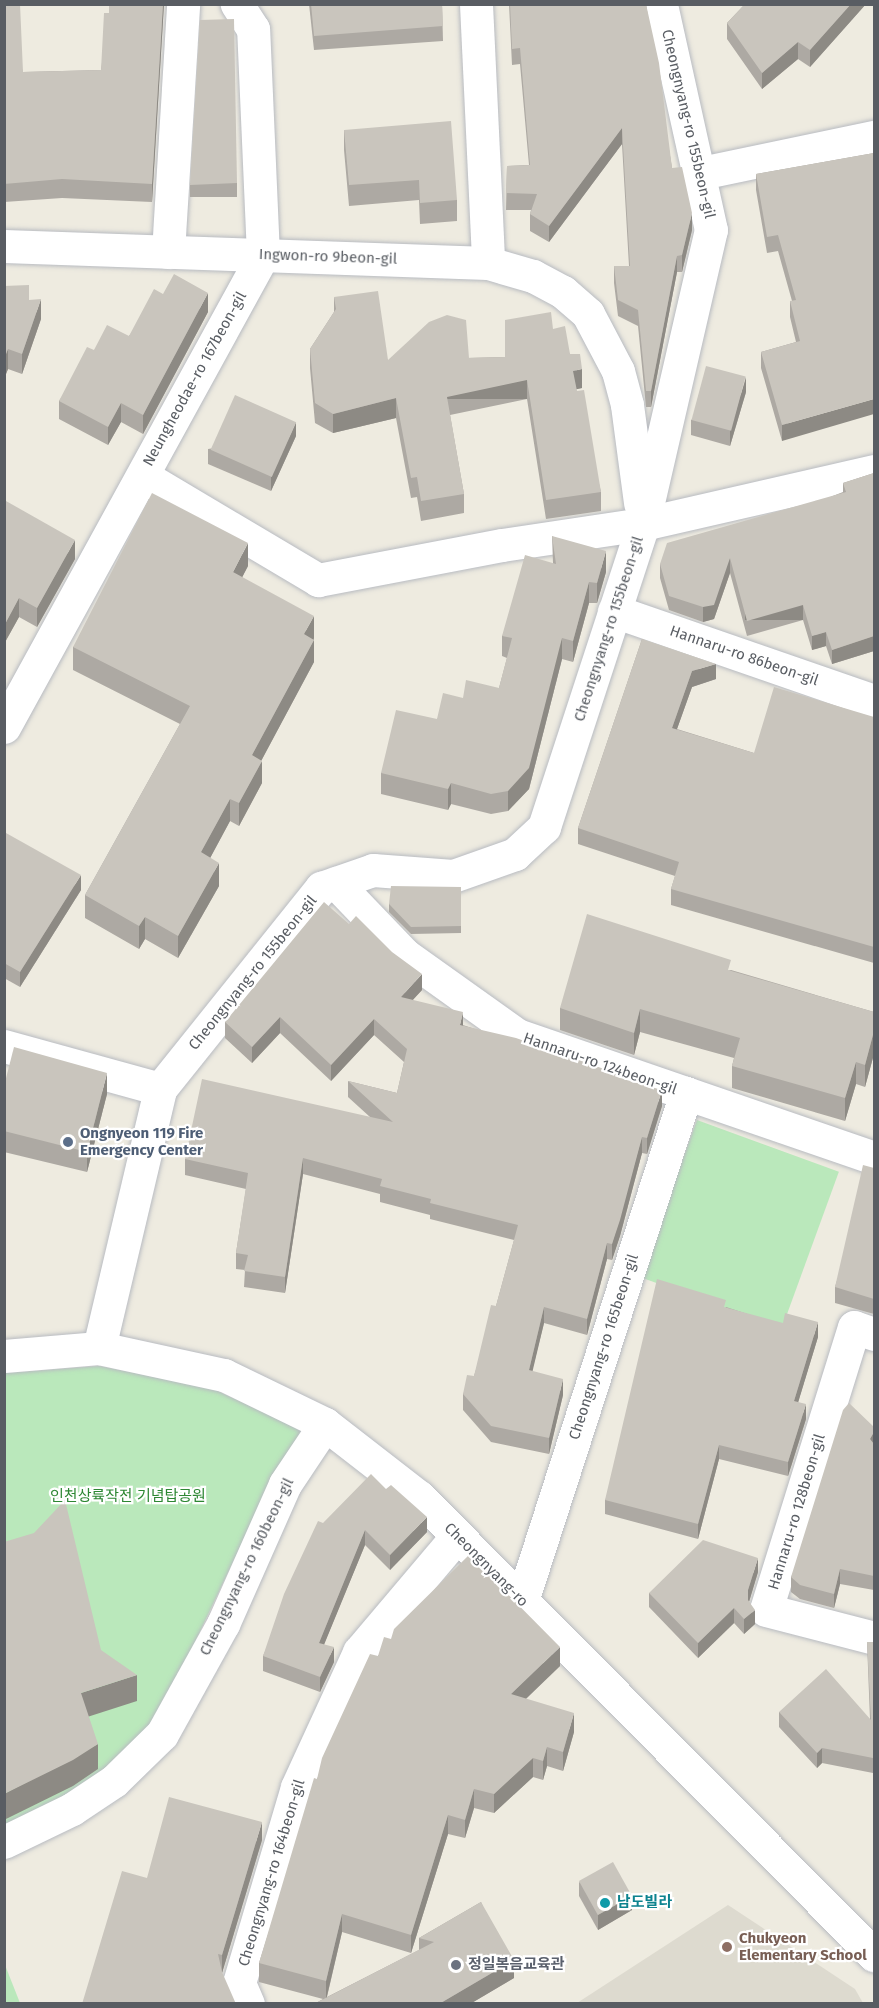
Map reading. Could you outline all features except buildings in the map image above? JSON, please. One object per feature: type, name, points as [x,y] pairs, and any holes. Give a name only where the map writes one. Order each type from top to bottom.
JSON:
[{"type":"street","points":[[168,252],[183,4]]},
{"type":"street","points":[[476,4],[489,263]]},
{"type":"street","name":"Cheongnyang-ro 155beon-gil","points":[[99,1348],[160,1089],[321,888],[373,870],[453,876],[515,854],[544,827],[643,524],[711,230],[701,173],[661,4]]},
{"type":"street","points":[[253,13],[263,255]]},
{"type":"street","points":[[701,173],[874,137]]},
{"type":"street","name":"Ingwon-ro 9beon-gil","points":[[4,246],[489,263],[534,276],[563,292],[588,314],[618,371],[627,405],[643,524]]},
{"type":"street","name":"Neungheodae-ro 167beon-gil","points":[[4,728],[263,255]]},
{"type":"street","points":[[643,524],[874,471]]},
{"type":"street","name":"Cheongnyang-ro 155beon-gil","points":[[143,476],[318,580],[502,545],[643,524]]},
{"type":"street","name":"Hannaru-ro 86beon-gil","points":[[614,611],[874,701]]},
{"type":"street","name":"Hannaru-ro 124beon-gil","points":[[336,883],[405,955],[518,1035],[874,1158]]},
{"type":"street","points":[[4,1046],[160,1089]]},
{"type":"street","name":"Cheongnyang-ro 165beon-gil","points":[[522,1601],[686,1093]]},
{"type":"street","name":"Hannaru-ro 128beon-gil","points":[[874,1334],[854,1327],[766,1610],[874,1638]]},
{"type":"street","name":"Cheongnyang-ro","points":[[4,1356],[99,1348],[224,1375],[325,1424],[418,1497],[874,1955]]},
{"type":"street","name":"Cheongnyang-ro 160beon-gil","points":[[4,1842],[72,1809],[114,1781],[162,1734],[223,1624],[285,1484],[325,1424]]},
{"type":"street","name":"Cheongnyang-ro 164beon-gil","points":[[248,2004],[239,1983],[297,1786],[359,1652],[457,1536]]},
{"type":"shaded area","name":"Chukyeon Elementary School","points":[[728,1905],[855,1989],[863,2003],[577,2003]]},
{"type":"green space","points":[[697,1120],[839,1172],[782,1329],[640,1277]]},
{"type":"green space","name":"인천상륙작전 기념탑공원","points":[[99,1366],[211,1388],[307,1432],[271,1482],[155,1726],[76,1793],[5,1828],[5,1373]]},
{"type":"green space","points":[[5,1965],[20,2003],[5,2003]]},
{"type":"place","name":"Ongnyeon 119 Fire Emergency Center","points":[[68,1142]]},
{"type":"place","name":"남도빌라","points":[[605,1903]]},
{"type":"place","name":"Chukyeon Elementary School","points":[[727,1947]]},
{"type":"place","name":"정일복음교육관","points":[[456,1965]]}]
